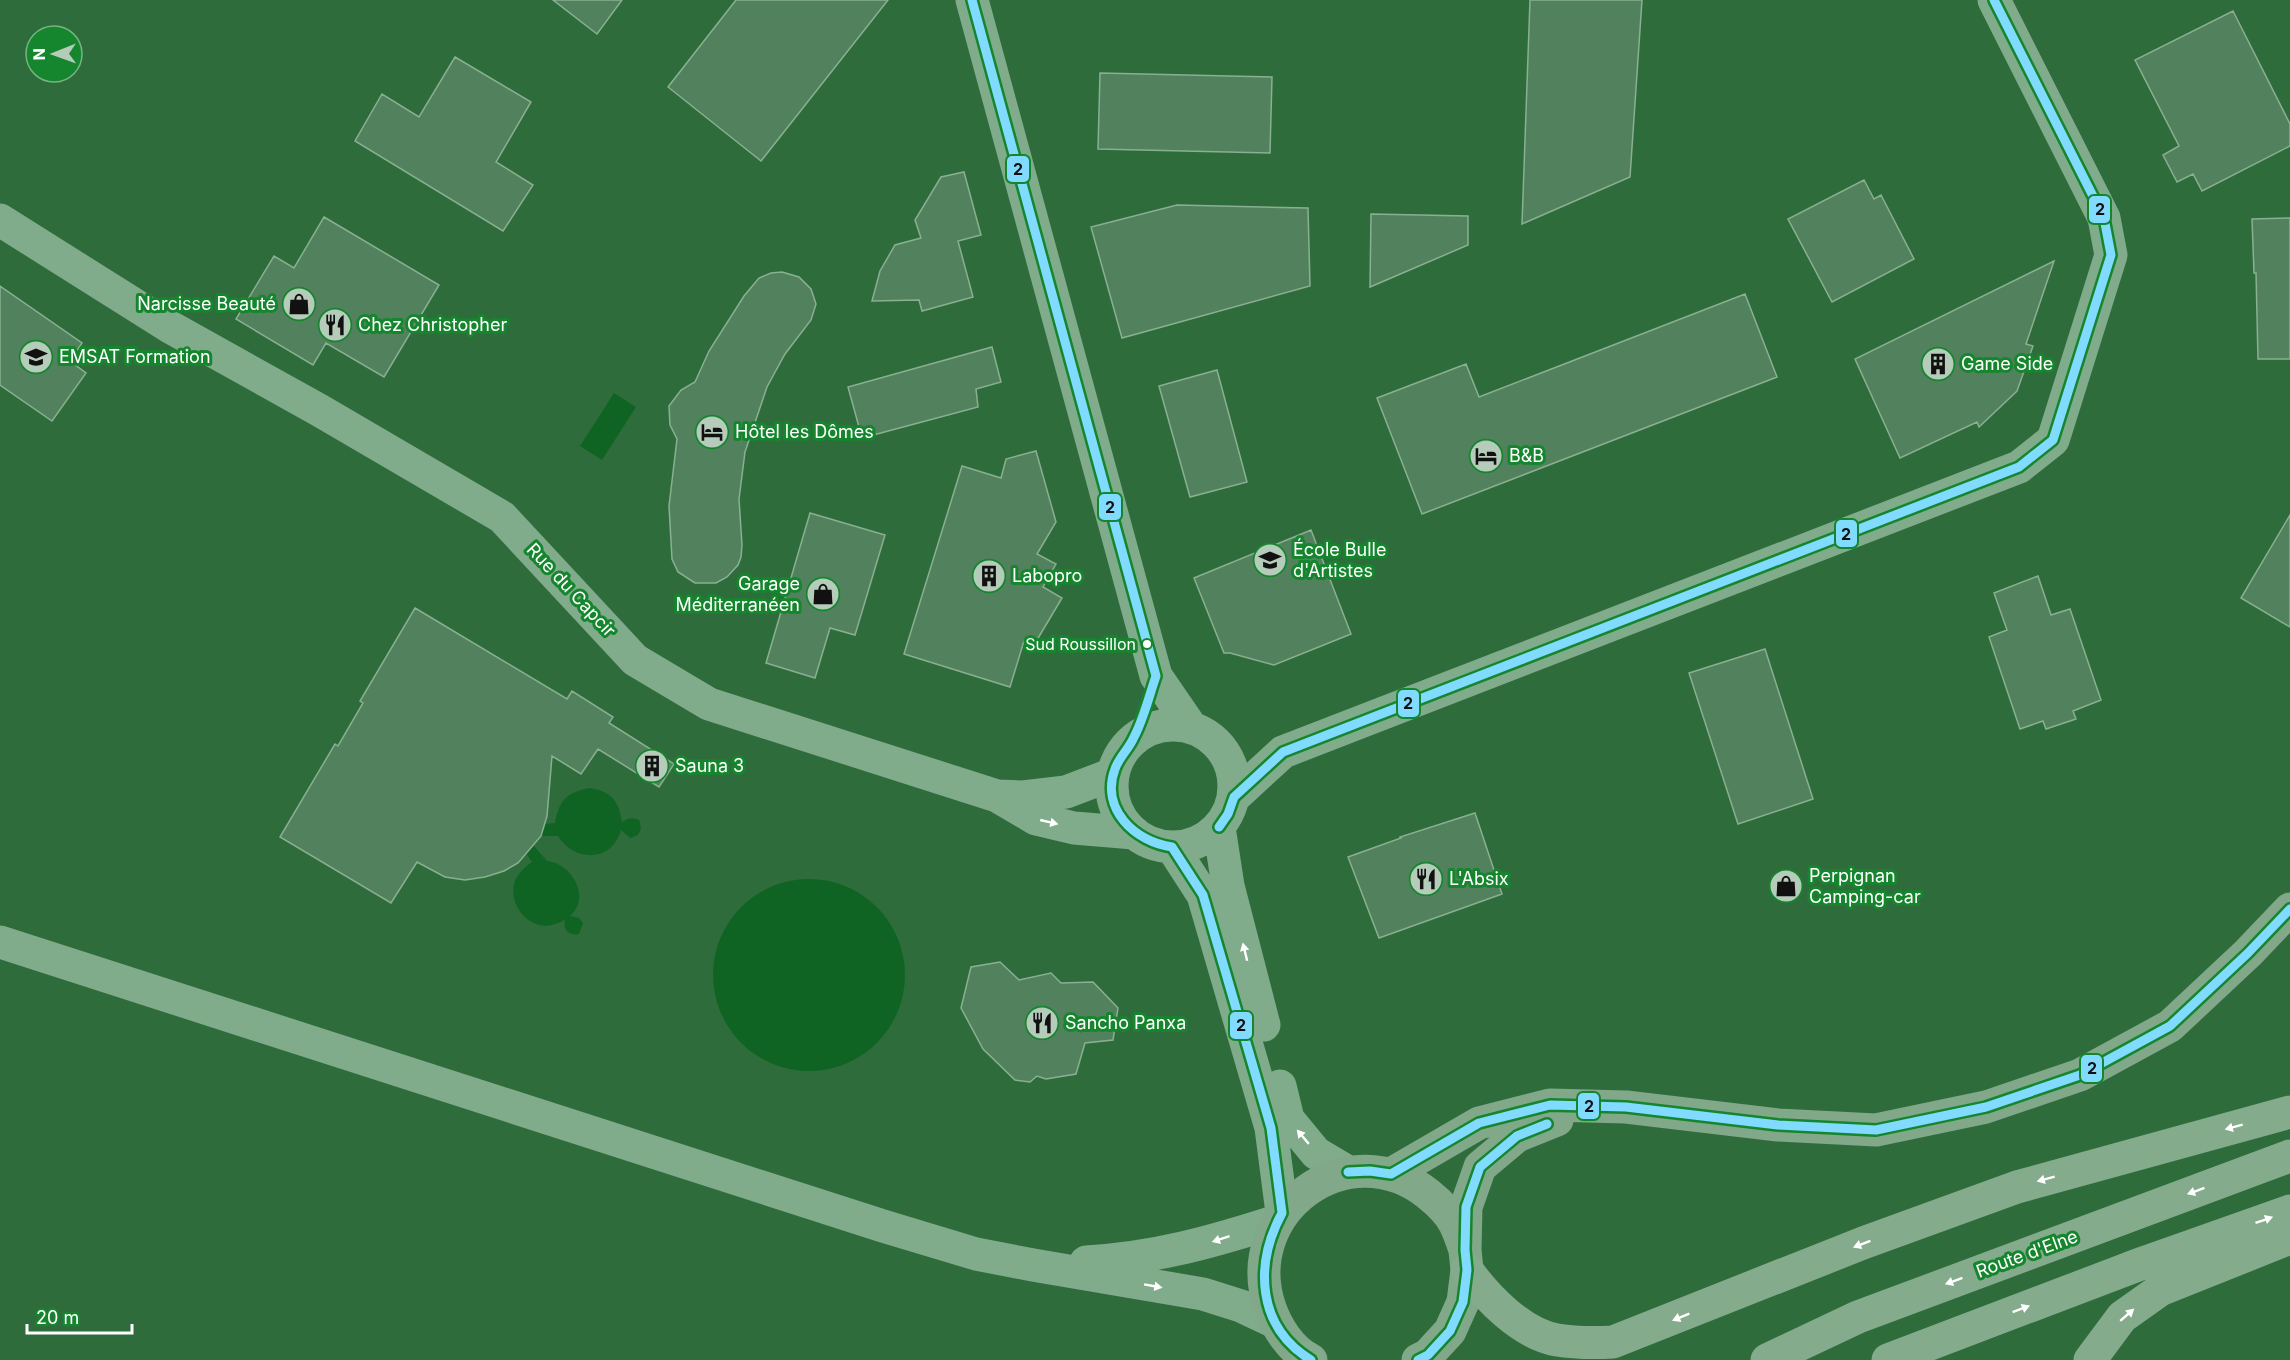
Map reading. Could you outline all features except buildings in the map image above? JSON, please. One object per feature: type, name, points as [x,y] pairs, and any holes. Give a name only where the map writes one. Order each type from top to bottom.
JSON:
[{"type":"highway","points":[[1466,1260],[1484,1293],[1523,1326],[1555,1340],[1586,1343],[1613,1342],[1863,1243],[2017,1187],[2290,1112]]},
{"type":"highway","name":"Route d'Elne","points":[[1767,1360],[1858,1317],[2290,1156]]},
{"type":"highway","points":[[1888,1360],[2143,1263],[2290,1211]]},
{"type":"highway","points":[[2090,1360],[2122,1317],[2160,1290],[2290,1238]]},
{"type":"main road","points":[[1391,1174],[1479,1123],[1550,1106],[1626,1107],[1778,1125],[1876,1130],[1986,1107],[2080,1075],[2170,1026],[2248,953],[2290,909]]},
{"type":"main road","points":[[1418,1360],[1428,1355],[1450,1331],[1463,1302],[1466,1207],[1479,1167],[1517,1136],[1567,1116],[1626,1107]]},
{"type":"main road","points":[[1309,1359],[1289,1342],[1275,1322],[1264,1289],[1265,1254],[1280,1217],[1300,1194],[1323,1180],[1348,1172],[1370,1171],[1391,1174],[1417,1185],[1438,1202],[1455,1224],[1466,1260]]},
{"type":"street","points":[[972,0],[1156,676],[1191,727]]},
{"type":"street","points":[[1234,797],[1283,752],[2019,467],[2053,440],[2111,255],[2104,218],[1994,0]]},
{"type":"street","name":"Rue du Capcir","points":[[0,220],[170,327],[320,410],[502,517],[635,660],[709,704],[998,796],[1036,819],[1074,828],[1134,833]]},
{"type":"street","points":[[1133,740],[1156,676]]},
{"type":"street","points":[[1171,724],[1191,727],[1207,734],[1220,745],[1230,761],[1234,779],[1234,797],[1219,827],[1205,838],[1189,845],[1172,847],[1152,843],[1134,833],[1123,821],[1115,807],[1112,791],[1113,774],[1120,755],[1133,740],[1150,729],[1171,724]]},
{"type":"street","points":[[1220,745],[1283,752]]},
{"type":"street","name":"Rue du Capcir","points":[[998,796],[1023,797],[1066,792],[1113,774]]},
{"type":"street","points":[[1219,827],[1228,886],[1288,1119],[1316,1153],[1348,1172]]},
{"type":"street","points":[[1033,1265],[1124,1260],[1206,1244],[1280,1217],[1271,1128],[1203,895],[1172,847]]},
{"type":"street","points":[[0,942],[976,1254],[1203,1294],[1241,1306],[1275,1322]]},
{"type":"shaded area","points":[[614,393],[636,407],[602,460],[580,446]]},
{"type":"shaded area","points":[[590,788],[597,789],[613,798],[619,808],[622,822],[630,818],[639,820],[641,830],[638,834],[630,838],[621,830],[610,849],[592,855],[573,851],[558,836],[541,836],[544,824],[555,823],[559,808],[565,798],[575,792]]},
{"type":"shaded area","points":[[534,846],[547,861],[564,868],[576,882],[579,900],[570,916],[579,918],[583,923],[579,934],[567,931],[565,920],[552,925],[536,924],[522,915],[518,908],[513,892],[514,884],[519,874],[532,862],[526,853]]},
{"type":"shaded area","points":[[818,879],[828,880],[854,890],[870,900],[884,914],[898,938],[904,956],[904,994],[898,1012],[884,1036],[870,1050],[846,1064],[828,1070],[800,1071],[790,1070],[764,1060],[748,1050],[734,1036],[720,1012],[714,994],[713,966],[714,956],[724,930],[734,914],[748,900],[772,886],[790,880]]},
{"type":"transit line","name":"2","points":[[972,0],[1156,676]]},
{"type":"transit line","name":"2","points":[[1219,827],[1228,814],[1234,797],[1283,752],[2019,467],[2053,440],[2111,255],[2104,218],[1994,0]]},
{"type":"transit line","name":"2","points":[[1156,676],[1138,730],[1115,769],[1112,797],[1124,821],[1134,831],[1158,844],[1172,847]]},
{"type":"transit line","name":"2","points":[[1172,847],[1203,895],[1271,1128],[1282,1213]]},
{"type":"transit line","name":"2","points":[[1348,1172],[1370,1171],[1391,1174],[1479,1123],[1550,1105],[1626,1107],[1778,1125],[1876,1130],[1986,1107],[2080,1075],[2170,1026],[2248,953],[2290,909]]},
{"type":"transit line","name":"2","points":[[1418,1360],[1428,1355],[1450,1331],[1463,1302],[1467,1270],[1466,1207],[1480,1167],[1517,1136],[1547,1124]]},
{"type":"transit line","name":"2","points":[[1282,1213],[1267,1253],[1266,1294],[1271,1313],[1280,1330],[1293,1346],[1311,1360]]},
{"type":"place","name":"Narcisse Beauté","points":[[299,304]]},
{"type":"place","name":"Chez Christopher","points":[[335,325]]},
{"type":"place","name":"EMSAT Formation","points":[[36,357]]},
{"type":"place","name":"Game Side","points":[[1938,364]]},
{"type":"place","name":"Hôtel les Dômes","points":[[712,432]]},
{"type":"place","name":"B&B","points":[[1486,456]]},
{"type":"place","name":"École Bulle d'Artistes","points":[[1270,560]]},
{"type":"place","name":"Labopro","points":[[989,576]]},
{"type":"place","name":"Garage Méditerranéen","points":[[823,594]]},
{"type":"place","name":"Sud Roussillon","points":[[1147,644]]},
{"type":"place","name":"Sauna 3","points":[[652,766]]},
{"type":"place","name":"L'Absix","points":[[1426,879]]},
{"type":"place","name":"Perpignan Camping-car","points":[[1786,886]]},
{"type":"place","name":"Sancho Panxa","points":[[1042,1023]]}]
